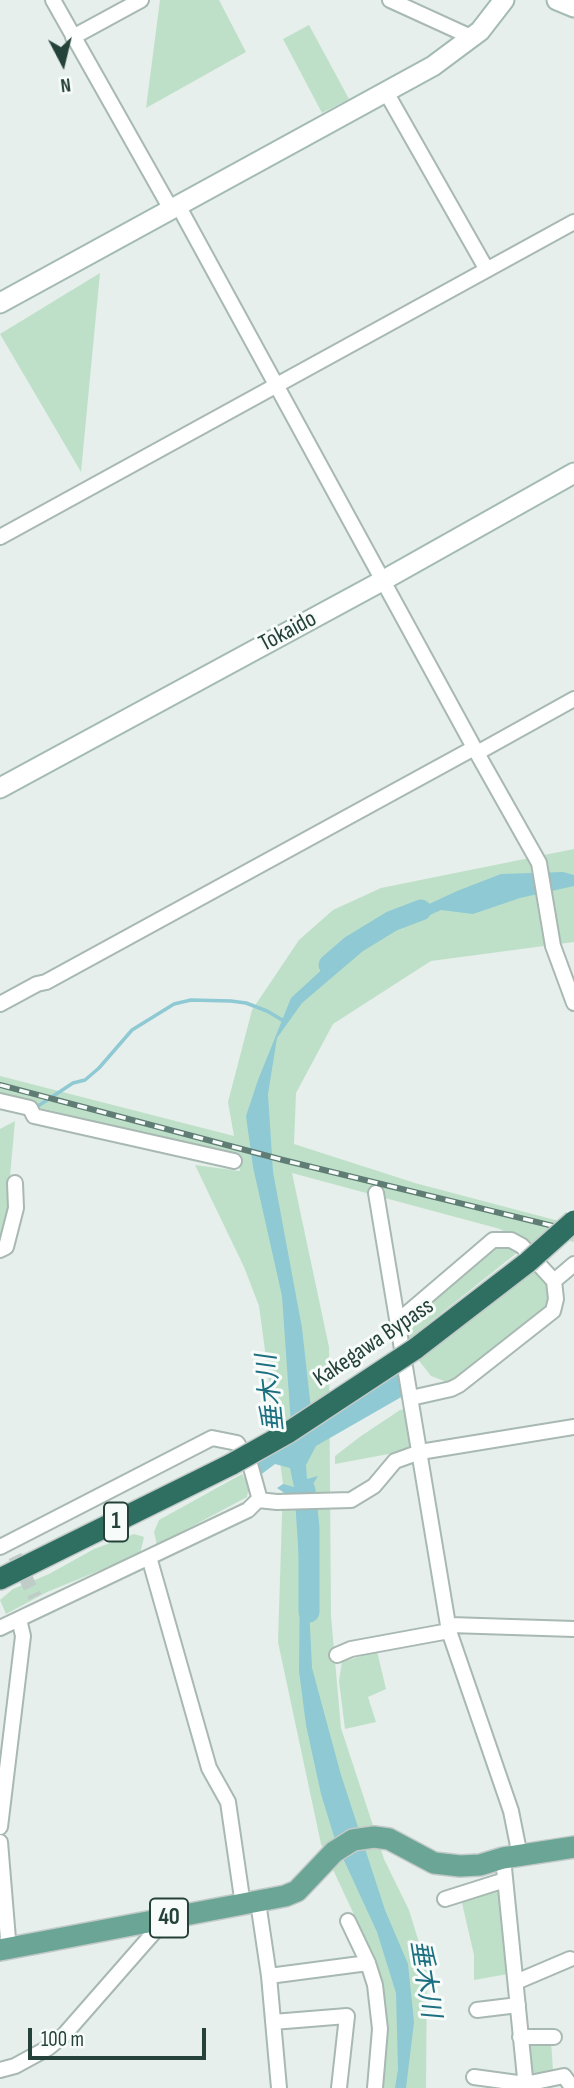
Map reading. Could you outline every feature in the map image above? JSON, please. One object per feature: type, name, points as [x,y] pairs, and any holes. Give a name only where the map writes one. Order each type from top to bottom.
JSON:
[{"type":"highway","name":"Kakegawa Bypass","points":[[0,1579],[232,1464],[289,1432],[415,1349],[528,1262],[574,1221]]},
{"type":"main road","points":[[0,303],[433,66],[480,31],[503,0]]},
{"type":"main road","points":[[557,0],[574,7]]},
{"type":"main road","name":"Tokaido","points":[[0,788],[382,581],[574,473]]},
{"type":"main road","name":"40","points":[[6,1943],[153,1921],[285,1896],[297,1891],[334,1852],[353,1840],[371,1837],[389,1839],[433,1863],[460,1866],[480,1865],[574,1846]]},
{"type":"street","points":[[53,0],[276,385],[475,750],[540,863],[556,959],[574,1003]]},
{"type":"street","points":[[73,37],[141,0]]},
{"type":"street","points":[[390,0],[471,37]]},
{"type":"street","points":[[386,92],[487,270]]},
{"type":"street","points":[[0,537],[574,222]]},
{"type":"street","points":[[0,1004],[46,982],[574,699]]},
{"type":"street","points":[[0,1101],[30,1108],[34,1116],[234,1161]]},
{"type":"street","points":[[0,1250],[6,1247],[16,1208],[15,1183]]},
{"type":"street","points":[[376,1193],[450,1628],[511,1811],[512,1857],[505,1880],[525,2086]]},
{"type":"street","points":[[398,1321],[493,1240],[511,1240],[522,1246],[554,1281],[556,1299],[553,1311],[458,1385],[411,1398]]},
{"type":"street","points":[[554,1281],[574,1264]]},
{"type":"street","points":[[0,1628],[19,1619],[38,1603],[149,1557],[248,1510],[260,1500],[351,1500],[373,1486],[395,1461],[420,1452],[574,1427]]},
{"type":"street","points":[[7,1549],[212,1438],[237,1443],[250,1464],[260,1500]]},
{"type":"street","points":[[149,1557],[209,1768],[228,1802],[269,1976],[279,2088]]},
{"type":"street","points":[[0,1827],[23,1641],[19,1619]]},
{"type":"street","points":[[337,1655],[351,1649],[450,1628],[574,1629]]},
{"type":"street","points":[[0,1842],[6,1943]]},
{"type":"street","points":[[445,1899],[505,1880]]},
{"type":"street","points":[[0,2070],[15,2066],[48,2048],[64,2035],[156,1930],[153,1921]]},
{"type":"street","points":[[348,1921],[368,1963],[375,1985],[380,2029],[375,2088]]},
{"type":"street","points":[[516,1982],[570,1959]]},
{"type":"street","points":[[269,1976],[368,1963]]},
{"type":"street","points":[[535,1974],[553,1976]]},
{"type":"street","points":[[477,2010],[518,2005]]},
{"type":"street","points":[[273,2022],[347,2016],[339,2088]]},
{"type":"street","points":[[520,2037],[554,2037]]},
{"type":"street","points":[[474,2077],[525,2086],[564,2076],[569,2083]]},
{"type":"green space","points":[[160,0],[219,0],[246,52],[146,108]]},
{"type":"green space","points":[[309,25],[349,99],[322,113],[283,39]]},
{"type":"green space","points":[[100,273],[81,472],[0,334]]},
{"type":"green space","points":[[574,849],[574,942],[431,961],[333,1024],[296,1093],[294,1144],[415,1183],[574,1225],[574,1242],[556,1237],[531,1247],[500,1229],[292,1173],[329,1347],[331,1616],[341,1728],[384,1859],[409,1910],[427,1969],[426,2088],[382,2088],[381,1984],[371,1951],[321,1844],[278,1642],[283,1484],[259,1306],[244,1267],[195,1165],[240,1171],[238,1157],[0,1098],[0,1076],[234,1136],[228,1102],[252,1010],[299,940],[333,910],[381,888]]},
{"type":"green space","points":[[15,1121],[8,1198],[9,1218],[0,1242],[0,1129]]},
{"type":"green space","points":[[501,1244],[512,1246],[518,1252],[409,1339],[408,1318]]},
{"type":"green space","points":[[531,1268],[551,1288],[550,1306],[469,1369],[447,1382],[431,1376],[417,1358]]},
{"type":"green space","points":[[408,1408],[415,1449],[335,1464],[335,1456],[361,1436],[400,1410]]},
{"type":"green space","points":[[242,1474],[249,1486],[247,1497],[157,1545],[154,1532],[159,1520]]},
{"type":"green space","points":[[134,1534],[144,1537],[140,1554],[47,1592],[6,1614],[0,1600],[13,1589],[49,1574],[94,1549]]},
{"type":"green space","points":[[377,1651],[386,1689],[368,1697],[376,1722],[345,1729],[339,1681],[342,1662]]},
{"type":"green space","points":[[498,1887],[508,1974],[474,1980],[474,1955],[461,1899]]},
{"type":"green space","points":[[551,2041],[553,2070],[533,2074],[527,2042]]},
{"type":"water","points":[[563,872],[574,875],[574,886],[520,898],[473,914],[441,910],[377,939],[302,1003],[277,1038],[268,1094],[273,1172],[302,1328],[313,1427],[405,1365],[410,1392],[316,1446],[306,1465],[307,1479],[318,1476],[308,1492],[308,1586],[312,1668],[341,1775],[385,1910],[408,1964],[414,2022],[406,2088],[395,2088],[398,2069],[396,1993],[377,1932],[336,1843],[321,1794],[306,1725],[299,1671],[300,1574],[295,1500],[277,1488],[283,1484],[294,1487],[290,1468],[275,1464],[259,1476],[250,1464],[292,1439],[282,1296],[253,1167],[246,1116],[291,998],[341,952],[397,919],[501,874]]},
{"type":"waterway","name":"垂木川","points":[[329,965],[351,946],[392,921],[421,910]]},
{"type":"waterway","points":[[35,1108],[73,1083],[85,1080],[132,1030],[174,1004],[191,1000],[246,1003],[284,1021]]},
{"type":"waterway","name":"垂木川","points":[[305,1490],[309,1528],[309,1612]]},
{"type":"tunnel","points":[[15,1556],[35,1597]]},
{"type":"railway","points":[[0,1085],[283,1160],[574,1231]]}]
